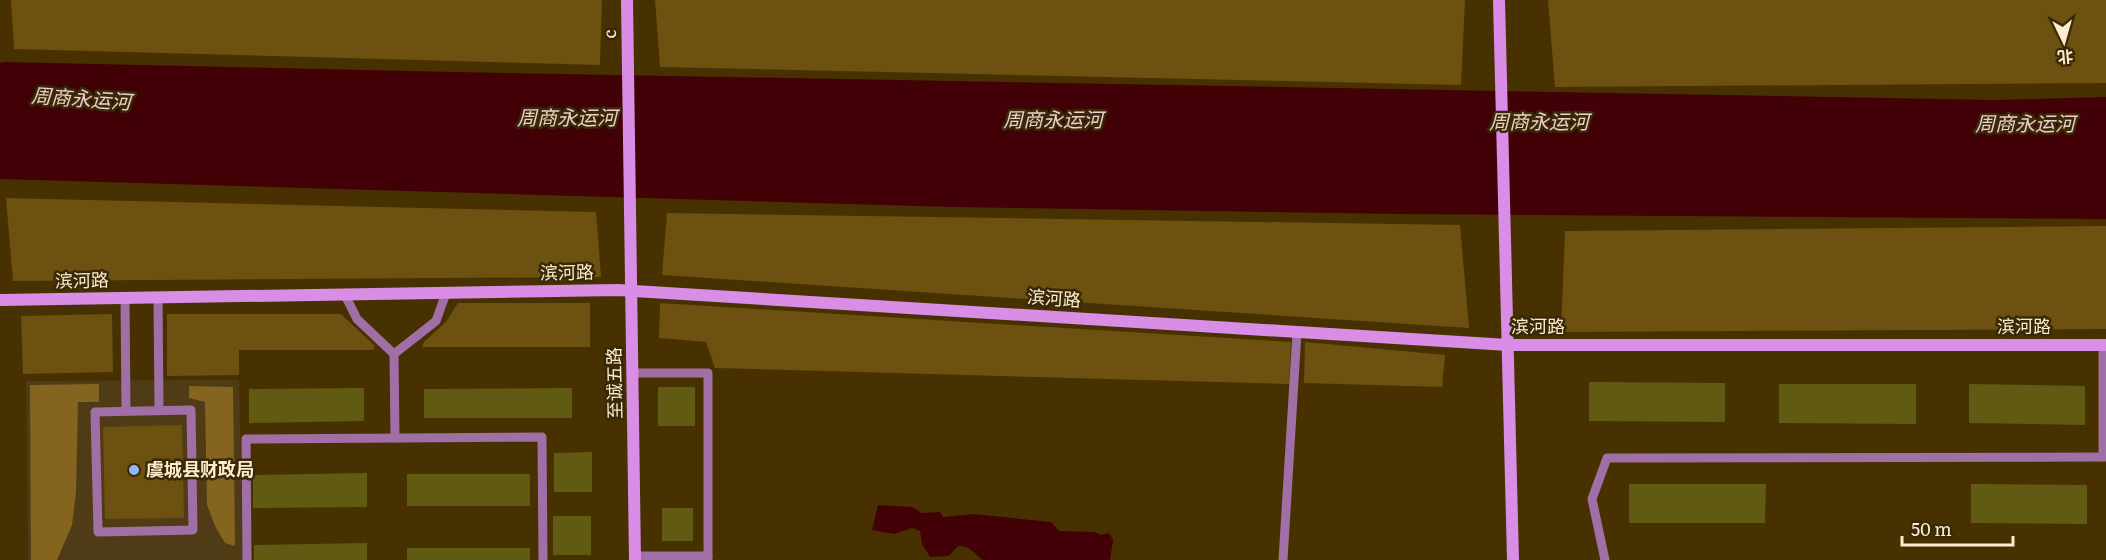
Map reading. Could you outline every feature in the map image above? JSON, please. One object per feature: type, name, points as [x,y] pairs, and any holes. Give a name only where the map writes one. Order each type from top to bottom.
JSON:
[{"type":"street","name":"c","points":[[627,0],[629,205]]},
{"type":"street","points":[[1499,0],[1513,560]]},
{"type":"street","name":"至诚五路","points":[[629,205],[635,558]]},
{"type":"street","name":"滨河路","points":[[0,300],[632,291],[1509,345],[2105,345]]},
{"type":"lane","points":[[394,354],[436,321],[446,293]]},
{"type":"lane","points":[[345,295],[357,319],[394,354],[395,438]]},
{"type":"lane","points":[[125,298],[126,411]]},
{"type":"lane","points":[[158,298],[159,410]]},
{"type":"lane","points":[[1283,560],[1297,332]]},
{"type":"lane","points":[[1605,560],[1592,499],[1607,458],[2104,457],[2105,345]]},
{"type":"lane","points":[[633,373],[708,373],[708,558],[635,558]]},
{"type":"lane","points":[[159,410],[191,410],[194,530],[98,532],[95,412],[159,410]]},
{"type":"lane","points":[[247,560],[246,439],[542,437],[543,560]]},
{"type":"shaded area","points":[[11,0],[602,0],[600,65],[14,49]]},
{"type":"shaded area","points":[[655,0],[1465,0],[1461,85],[660,67]]},
{"type":"shaded area","points":[[1548,0],[2106,0],[2106,83],[1555,87]]},
{"type":"shaded area","points":[[6,198],[596,212],[601,277],[13,281]]},
{"type":"shaded area","points":[[667,213],[1460,225],[1469,328],[662,275]]},
{"type":"shaded area","points":[[2106,226],[2106,329],[1561,332],[1565,231]]},
{"type":"shaded area","points":[[458,303],[590,303],[590,347],[422,347],[424,342],[446,322]]},
{"type":"shaded area","points":[[660,303],[1291,342],[1289,384],[715,368],[706,342],[659,338]]},
{"type":"shaded area","points":[[112,314],[113,372],[23,374],[21,316]]},
{"type":"shaded area","points":[[167,314],[341,314],[375,346],[373,350],[239,350],[239,375],[167,376]]},
{"type":"shaded area","points":[[1305,342],[1445,355],[1442,387],[1304,383]]},
{"type":"shaded area","name":"虞城县财政局","points":[[239,380],[243,560],[28,560],[26,381]]},
{"type":"shaded area","points":[[99,384],[99,402],[78,402],[76,492],[72,525],[57,560],[31,560],[30,385]]},
{"type":"shaded area","points":[[189,386],[233,387],[235,546],[225,543],[207,505],[205,402],[189,398]]},
{"type":"shaded area","points":[[182,425],[184,518],[105,519],[103,427]]},
{"type":"water","name":"周商永运河","points":[[0,63],[1996,100],[2106,97],[2106,219],[1399,214],[953,207],[0,179]]},
{"type":"water","points":[[878,505],[912,507],[922,513],[940,512],[943,517],[973,514],[1051,522],[1059,531],[1095,532],[1101,535],[1109,533],[1113,540],[1110,560],[983,560],[962,546],[958,546],[949,556],[930,557],[922,544],[920,531],[912,528],[894,534],[872,530]]},
{"type":"building","points":[[1589,382],[1725,383],[1725,422],[1589,421]]},
{"type":"building","points":[[1779,384],[1916,384],[1916,424],[1779,423]]},
{"type":"building","points":[[1969,384],[2085,386],[2085,425],[1969,423]]},
{"type":"building","points":[[658,387],[695,387],[695,426],[658,426]]},
{"type":"building","points":[[364,388],[364,421],[249,423],[249,389]]},
{"type":"building","points":[[572,388],[572,418],[424,418],[424,389]]},
{"type":"building","points":[[592,452],[592,492],[554,492],[554,453]]},
{"type":"building","points":[[367,473],[367,507],[253,508],[253,475]]},
{"type":"building","points":[[407,474],[530,474],[530,506],[407,506]]},
{"type":"building","points":[[1629,484],[1766,484],[1765,523],[1629,523]]},
{"type":"building","points":[[1971,484],[2087,485],[2087,524],[1971,523]]},
{"type":"building","points":[[662,508],[693,508],[693,541],[662,541]]},
{"type":"building","points":[[553,516],[591,516],[591,555],[553,555]]},
{"type":"building","points":[[367,543],[367,560],[254,560],[254,545]]},
{"type":"building","points":[[407,548],[530,548],[530,560],[407,560]]},
{"type":"place","name":"虞城县财政局","points":[[134,470]]}]
